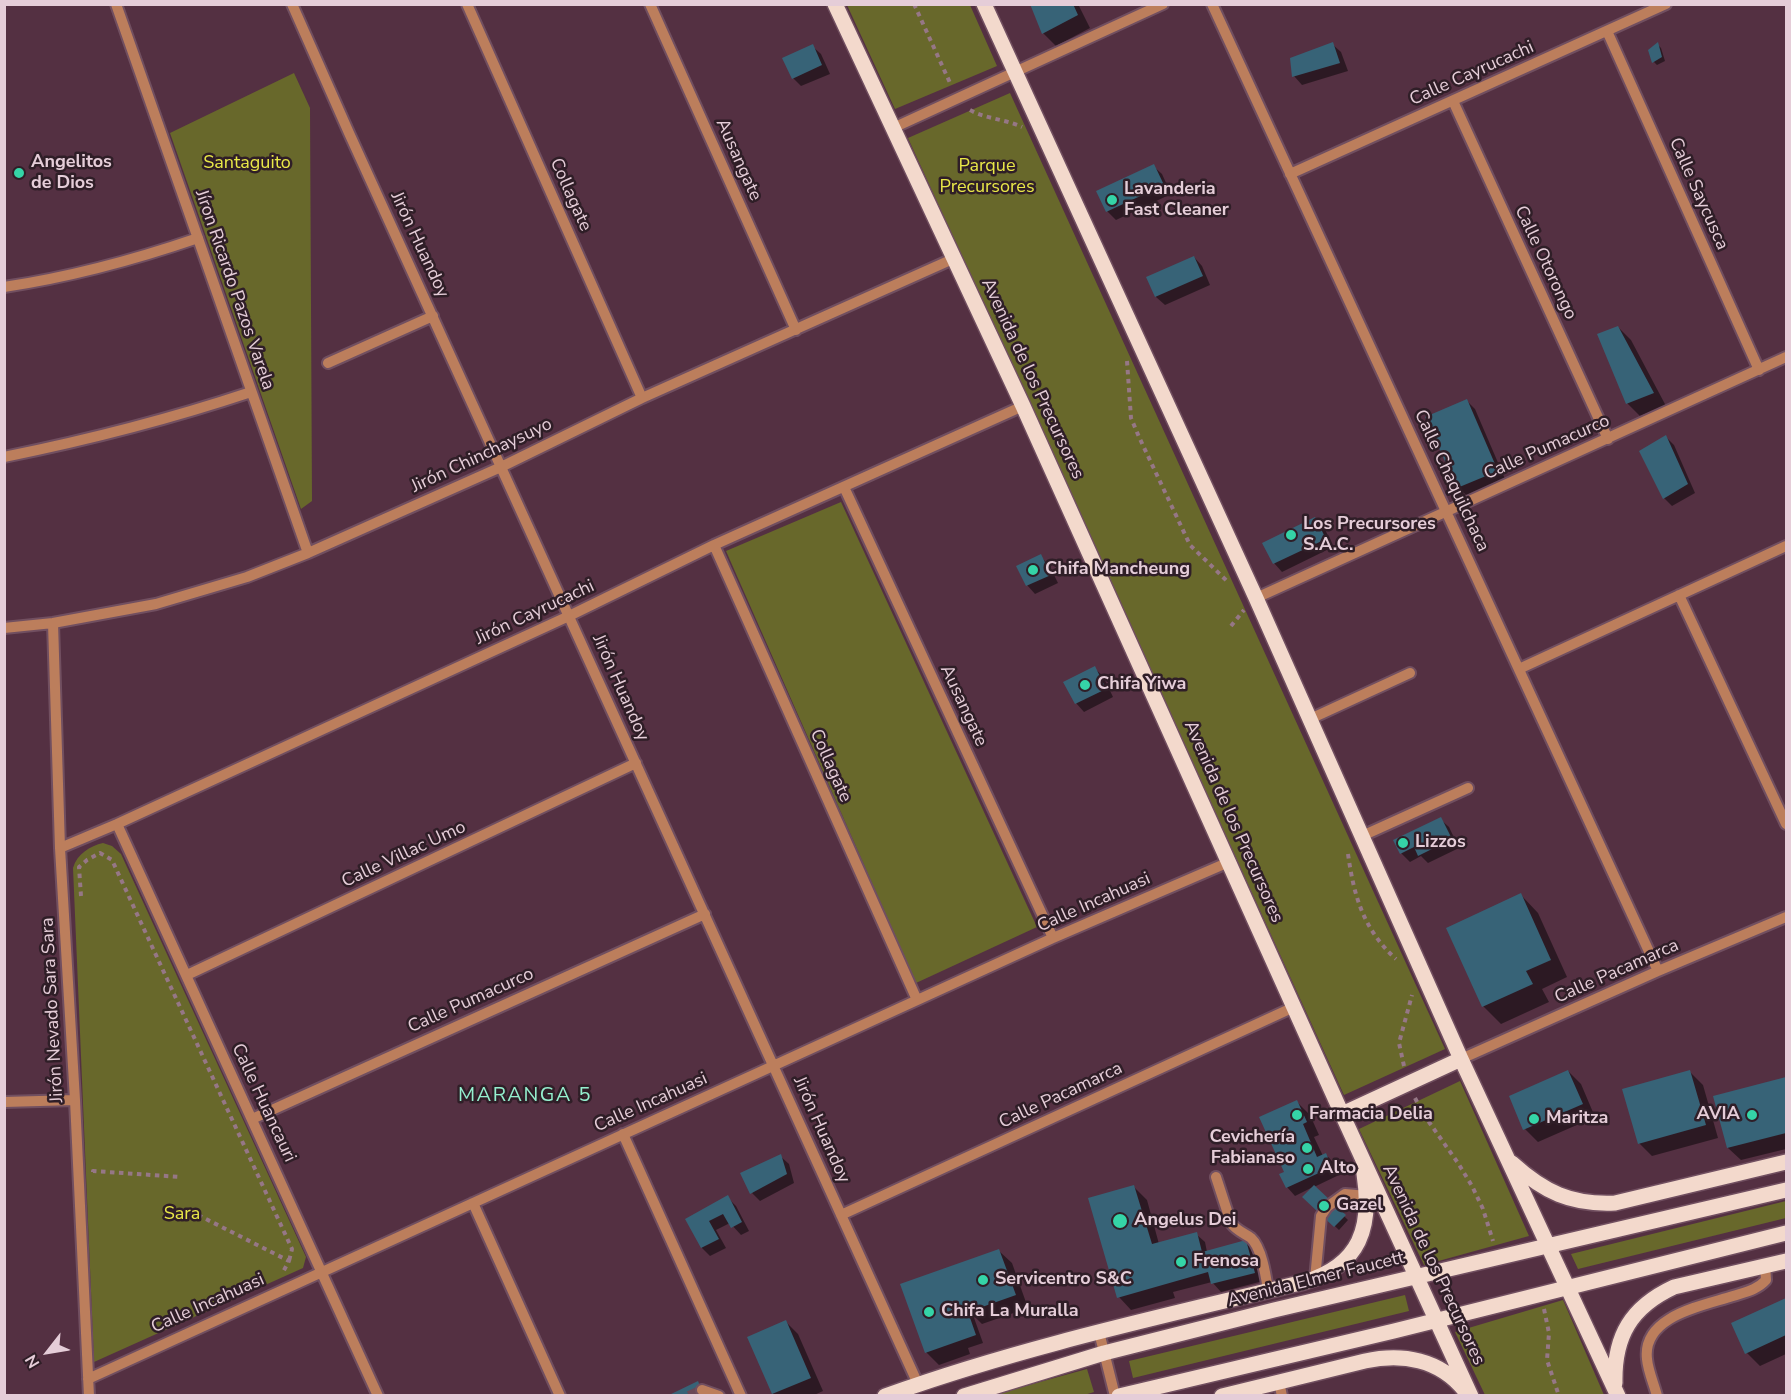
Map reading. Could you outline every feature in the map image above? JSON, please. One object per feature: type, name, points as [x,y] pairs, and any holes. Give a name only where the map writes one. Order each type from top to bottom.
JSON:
[{"type":"main road","name":"Avenida de los Precursores","points":[[835,4],[1023,406],[1470,1395]]},
{"type":"main road","points":[[984,4],[1256,598],[1461,1059],[1616,1392]]},
{"type":"main road","points":[[1342,1114],[1461,1059]]},
{"type":"main road","name":"Avenida Elmer Faucett","points":[[885,1395],[1099,1332],[1315,1279],[1336,1268],[1358,1243],[1364,1230],[1367,1197],[1357,1147]]},
{"type":"main road","points":[[1508,1159],[1544,1188],[1565,1198],[1597,1204],[1615,1203],[1786,1162]]},
{"type":"main road","name":"Avenida Elmer Faucett","points":[[964,1395],[1104,1353],[1274,1310],[1786,1190]]},
{"type":"main road","points":[[1117,1395],[1437,1320],[1786,1233]]},
{"type":"main road","points":[[1616,1392],[1614,1366],[1617,1348],[1635,1314],[1646,1303],[1658,1294],[1674,1287],[1786,1261]]},
{"type":"main road","points":[[1268,1290],[1274,1310]]},
{"type":"main road","points":[[1222,1395],[1280,1389],[1382,1358],[1401,1357],[1435,1367],[1451,1376],[1470,1395]]},
{"type":"street","name":"Jíron Ricardo Pazos Varela","points":[[117,4],[308,553]]},
{"type":"street","name":"Jirón Huandoy","points":[[292,4],[918,1384]]},
{"type":"street","name":"Collagate","points":[[467,4],[642,398]]},
{"type":"street","name":"Ausangate","points":[[650,4],[796,330]]},
{"type":"street","points":[[893,129],[1163,4]]},
{"type":"street","name":"Calle Chaquilchaca","points":[[1212,4],[1446,512],[1521,668],[1658,971]]},
{"type":"street","name":"Calle Cayrucachi","points":[[1290,174],[1666,4]]},
{"type":"street","name":"Calle Saycusca","points":[[1607,31],[1759,370]]},
{"type":"street","name":"Calle Otorongo","points":[[1453,101],[1608,438]]},
{"type":"street","points":[[4,287],[47,281],[98,269],[198,238]]},
{"type":"street","name":"Jirón Chinchaysuyo","points":[[4,628],[53,623],[156,603],[247,577],[308,553],[501,467],[642,398],[955,258]]},
{"type":"street","points":[[328,363],[433,316]]},
{"type":"street","name":"Calle Pumacurco","points":[[1256,598],[1786,357]]},
{"type":"street","points":[[4,457],[122,431],[251,392]]},
{"type":"street","name":"Jirón Cayrucachi","points":[[60,848],[117,824],[569,616],[714,545],[1023,406]]},
{"type":"street","name":"Ausangate","points":[[844,487],[1053,939]]},
{"type":"street","name":"Collagate","points":[[714,545],[917,1000]]},
{"type":"street","points":[[1521,668],[1786,546]]},
{"type":"street","points":[[1679,595],[1786,824]]},
{"type":"street","name":"Jirón Nevado Sara Sara","points":[[53,623],[60,848],[89,1395]]},
{"type":"street","points":[[1310,719],[1410,674]]},
{"type":"street","name":"Calle Villac Umo","points":[[187,975],[636,764]]},
{"type":"street","points":[[1362,836],[1468,788]]},
{"type":"street","name":"Calle Huancauri","points":[[117,824],[378,1395]]},
{"type":"street","name":"Calle Incahuasi","points":[[88,1379],[917,1000],[1229,862]]},
{"type":"street","name":"Calle Pumacurco","points":[[252,1119],[705,914]]},
{"type":"street","name":"Calle Pacamarca","points":[[1461,1059],[1786,917]]},
{"type":"street","name":"Calle Pacamarca","points":[[841,1215],[1294,1007]]},
{"type":"street","points":[[4,1102],[75,1100]]},
{"type":"street","points":[[623,1134],[741,1395]]},
{"type":"street","points":[[1216,1177],[1231,1223],[1255,1244],[1265,1270],[1268,1290]]},
{"type":"street","points":[[1315,1279],[1321,1216],[1327,1207],[1345,1194],[1367,1197]]},
{"type":"street","points":[[473,1203],[560,1395]]},
{"type":"street","points":[[1657,1395],[1647,1359],[1648,1347],[1653,1334],[1661,1323],[1671,1317],[1758,1288],[1766,1280],[1766,1265]]},
{"type":"street","points":[[1099,1332],[1117,1395]]},
{"type":"street","points":[[702,1390],[719,1395]]},
{"type":"path","points":[[914,4],[958,99],[968,109],[979,115],[1005,120],[1022,127],[1026,133]]},
{"type":"path","points":[[1125,354],[1131,418],[1139,437],[1190,545],[1226,579],[1232,588]]},
{"type":"path","points":[[1240,603],[1248,621]]},
{"type":"path","points":[[1348,847],[1352,883],[1360,910],[1389,953],[1401,964]]},
{"type":"path","points":[[79,867],[100,853],[112,860],[292,1249],[281,1277]]},
{"type":"path","points":[[1413,991],[1399,1043],[1408,1083],[1424,1115],[1472,1186],[1483,1209],[1488,1230],[1499,1257]]},
{"type":"path","points":[[93,1182],[93,1171],[181,1177]]},
{"type":"path","points":[[198,1215],[289,1261]]},
{"type":"path","points":[[1539,1294],[1546,1314],[1549,1333],[1547,1360],[1559,1395]]},
{"type":"green space","points":[[847,5],[970,5],[997,66],[895,109]]},
{"type":"green space","name":"Santaguito","points":[[294,73],[310,108],[312,501],[301,509],[170,133]]},
{"type":"green space","name":"Parque Precursores","points":[[1010,93],[1445,1049],[1344,1095],[908,138]]},
{"type":"green space","points":[[841,502],[1037,927],[916,983],[726,551]]},
{"type":"green space","name":"Sara","points":[[103,843],[112,846],[121,854],[306,1257],[303,1268],[94,1362],[73,868],[85,851]]},
{"type":"green space","points":[[1460,1081],[1529,1236],[1424,1265],[1359,1129]]},
{"type":"green space","points":[[1786,1201],[1786,1218],[1578,1269],[1571,1254]]},
{"type":"green space","points":[[1405,1295],[1409,1311],[1133,1378],[1129,1361]]},
{"type":"green space","points":[[1563,1300],[1604,1395],[1485,1395],[1455,1332]]},
{"type":"green space","points":[[1087,1369],[1094,1392],[1081,1396],[989,1396]]},
{"type":"building","points":[[1030,4],[1073,4],[1078,15],[1042,34]]},
{"type":"building","points":[[1333,42],[1340,63],[1292,77],[1290,58]]},
{"type":"building","points":[[1658,42],[1662,57],[1652,63],[1648,50]]},
{"type":"building","points":[[813,44],[822,65],[792,79],[782,58]]},
{"type":"building","points":[[1154,164],[1164,185],[1106,212],[1096,191]]},
{"type":"building","points":[[1194,256],[1203,276],[1155,297],[1146,277]]},
{"type":"building","points":[[1618,326],[1654,393],[1626,404],[1597,334]]},
{"type":"building","points":[[1467,399],[1498,471],[1457,488],[1425,417]]},
{"type":"building","points":[[1666,435],[1688,484],[1663,499],[1639,451]]},
{"type":"building","points":[[1315,517],[1326,539],[1273,564],[1262,543]]},
{"type":"building","name":"Chifa Mancheung","points":[[1041,554],[1051,575],[1026,586],[1016,566]]},
{"type":"building","name":"Chifa Yiwa","points":[[1095,666],[1106,689],[1075,704],[1063,682]]},
{"type":"building","points":[[1441,817],[1452,839],[1418,856],[1414,847],[1400,854],[1393,840]]},
{"type":"building","points":[[1521,893],[1551,960],[1526,971],[1533,984],[1482,1007],[1446,928]]},
{"type":"building","points":[[1568,1070],[1583,1104],[1523,1130],[1509,1096]]},
{"type":"building","points":[[1690,1070],[1706,1125],[1638,1144],[1622,1089]]},
{"type":"building","name":"AVIA","points":[[1786,1077],[1786,1133],[1727,1148],[1713,1096]]},
{"type":"building","points":[[1297,1100],[1307,1122],[1303,1124],[1317,1157],[1326,1153],[1332,1167],[1286,1188],[1279,1174],[1284,1172],[1259,1117]]},
{"type":"building","points":[[781,1154],[787,1174],[750,1194],[740,1173]]},
{"type":"building","points":[[1134,1185],[1152,1244],[1197,1232],[1202,1252],[1246,1240],[1255,1273],[1211,1284],[1208,1272],[1117,1298],[1088,1198]]},
{"type":"building","name":"Gazel","points":[[1314,1185],[1346,1215],[1334,1227],[1302,1197]]},
{"type":"building","points":[[728,1195],[742,1222],[731,1228],[723,1214],[709,1221],[719,1239],[701,1248],[685,1219]]},
{"type":"building","points":[[999,1249],[1016,1295],[968,1312],[976,1335],[925,1353],[900,1284]]},
{"type":"building","points":[[1786,1298],[1786,1335],[1745,1354],[1731,1323]]},
{"type":"building","points":[[786,1320],[811,1378],[772,1394],[747,1337]]},
{"type":"building","points":[[698,1381],[704,1396],[667,1396]]},
{"type":"tunnel","points":[[689,1396],[702,1390]]},
{"type":"place","name":"Angelitos de Dios","points":[[19,173]]},
{"type":"place","name":"Lavanderia Fast Cleaner","points":[[1112,200]]},
{"type":"place","name":"Los Precursores S.A.C.","points":[[1291,535]]},
{"type":"place","name":"Chifa Mancheung","points":[[1033,570]]},
{"type":"place","name":"Chifa Yiwa","points":[[1085,685]]},
{"type":"place","name":"Lizzos","points":[[1403,843]]},
{"type":"place","name":"Farmacia Delia","points":[[1297,1115]]},
{"type":"place","name":"AVIA","points":[[1752,1115]]},
{"type":"place","name":"Maritza","points":[[1534,1119]]},
{"type":"place","name":"Cevichería Fabianaso","points":[[1307,1148]]},
{"type":"place","name":"Alto","points":[[1308,1169]]},
{"type":"place","name":"Gazel","points":[[1324,1206]]},
{"type":"place","name":"Angelus Dei","points":[[1120,1221]]},
{"type":"place","name":"Frenosa","points":[[1181,1262]]},
{"type":"place","name":"Servicentro S&C","points":[[983,1280]]},
{"type":"place","name":"Chifa La Muralla","points":[[929,1312]]},
{"type":"district","name":"MARANGA 5","points":[[525,1096]]}]
